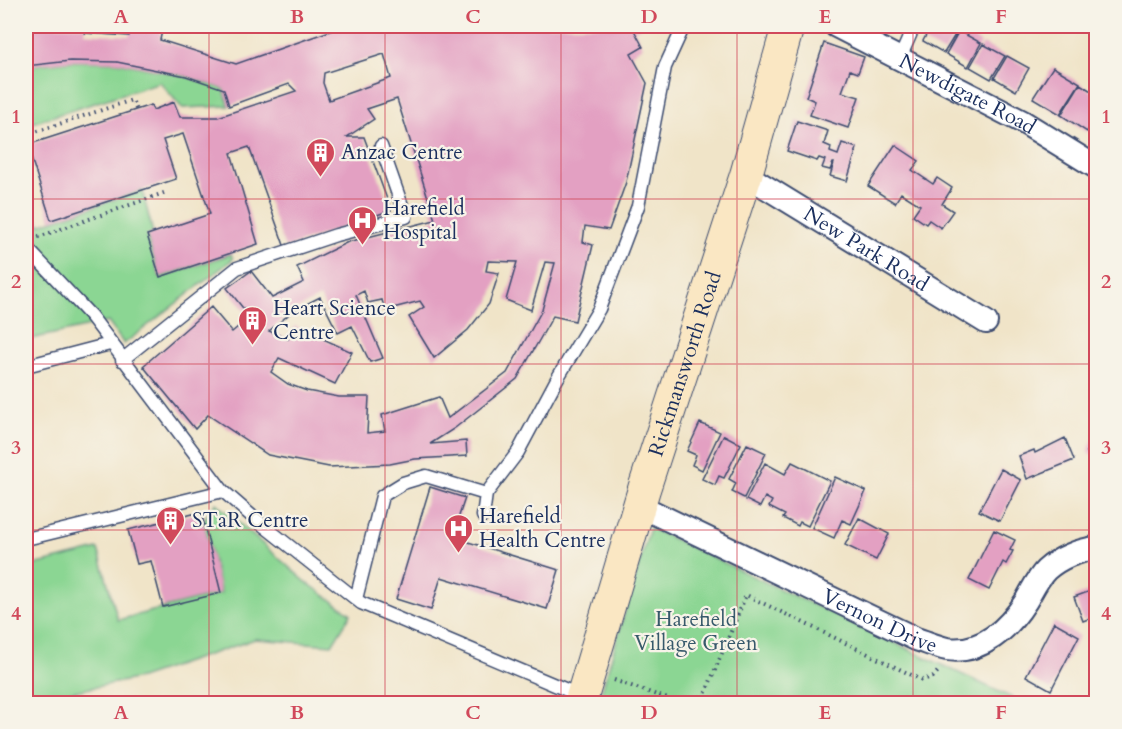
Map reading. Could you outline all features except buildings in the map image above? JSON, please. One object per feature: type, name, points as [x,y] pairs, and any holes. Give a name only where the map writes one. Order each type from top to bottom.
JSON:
[{"type":"street","name":"Rickmansworth Road","points":[[584,690],[746,175],[788,26]]},
{"type":"street","name":"Newdigate Road","points":[[837,26],[1023,122],[1096,167]]},
{"type":"street","name":"New Park Road","points":[[746,175],[986,322]]},
{"type":"street","name":"Vernon Drive","points":[[640,506],[916,639],[947,649],[964,649],[989,640],[1007,627],[1047,569],[1079,552],[1096,548]]},
{"type":"lane","points":[[483,516],[486,494],[518,452],[598,309],[638,206],[665,67],[682,30],[681,26]]},
{"type":"lane","points":[[900,58],[915,26]]},
{"type":"lane","points":[[122,360],[237,268],[336,235],[406,217],[381,146]]},
{"type":"lane","points":[[26,247],[91,316],[223,491],[360,603],[584,690]]},
{"type":"lane","points":[[26,366],[110,344]]},
{"type":"lane","points":[[356,599],[382,496],[403,483],[426,476],[486,494]]},
{"type":"lane","points":[[26,539],[223,491]]},
{"type":"path","points":[[26,135],[132,100],[136,109]]},
{"type":"path","points":[[36,237],[164,193]]},
{"type":"path","points":[[701,704],[746,595],[922,680],[933,677],[938,672],[947,649]]},
{"type":"path","points":[[584,690],[682,704]]},
{"type":"green space","points":[[70,61],[117,62],[185,76],[224,89],[229,106],[182,108],[160,82],[26,125],[26,66]]},
{"type":"green space","points":[[26,182],[39,225],[142,190],[153,233],[147,236],[160,277],[231,254],[233,259],[124,344],[108,322],[26,340]]},
{"type":"green space","points":[[216,503],[306,582],[351,614],[332,645],[255,639],[140,678],[51,696],[26,688],[26,567],[98,549],[118,620],[221,593],[203,521]]},
{"type":"green space","name":"Harefield Village Green","points":[[650,528],[1023,703],[598,703]]},
{"type":"place","name":"Anzac Centre","points":[[320,178]]},
{"type":"place","name":"Harefield Hospital","points":[[362,246]]},
{"type":"place","name":"Heart Science Centre","points":[[252,346]]},
{"type":"place","name":"STaR Centre","points":[[171,546]]},
{"type":"place","name":"Harefield Health Centre","points":[[458,554]]}]
